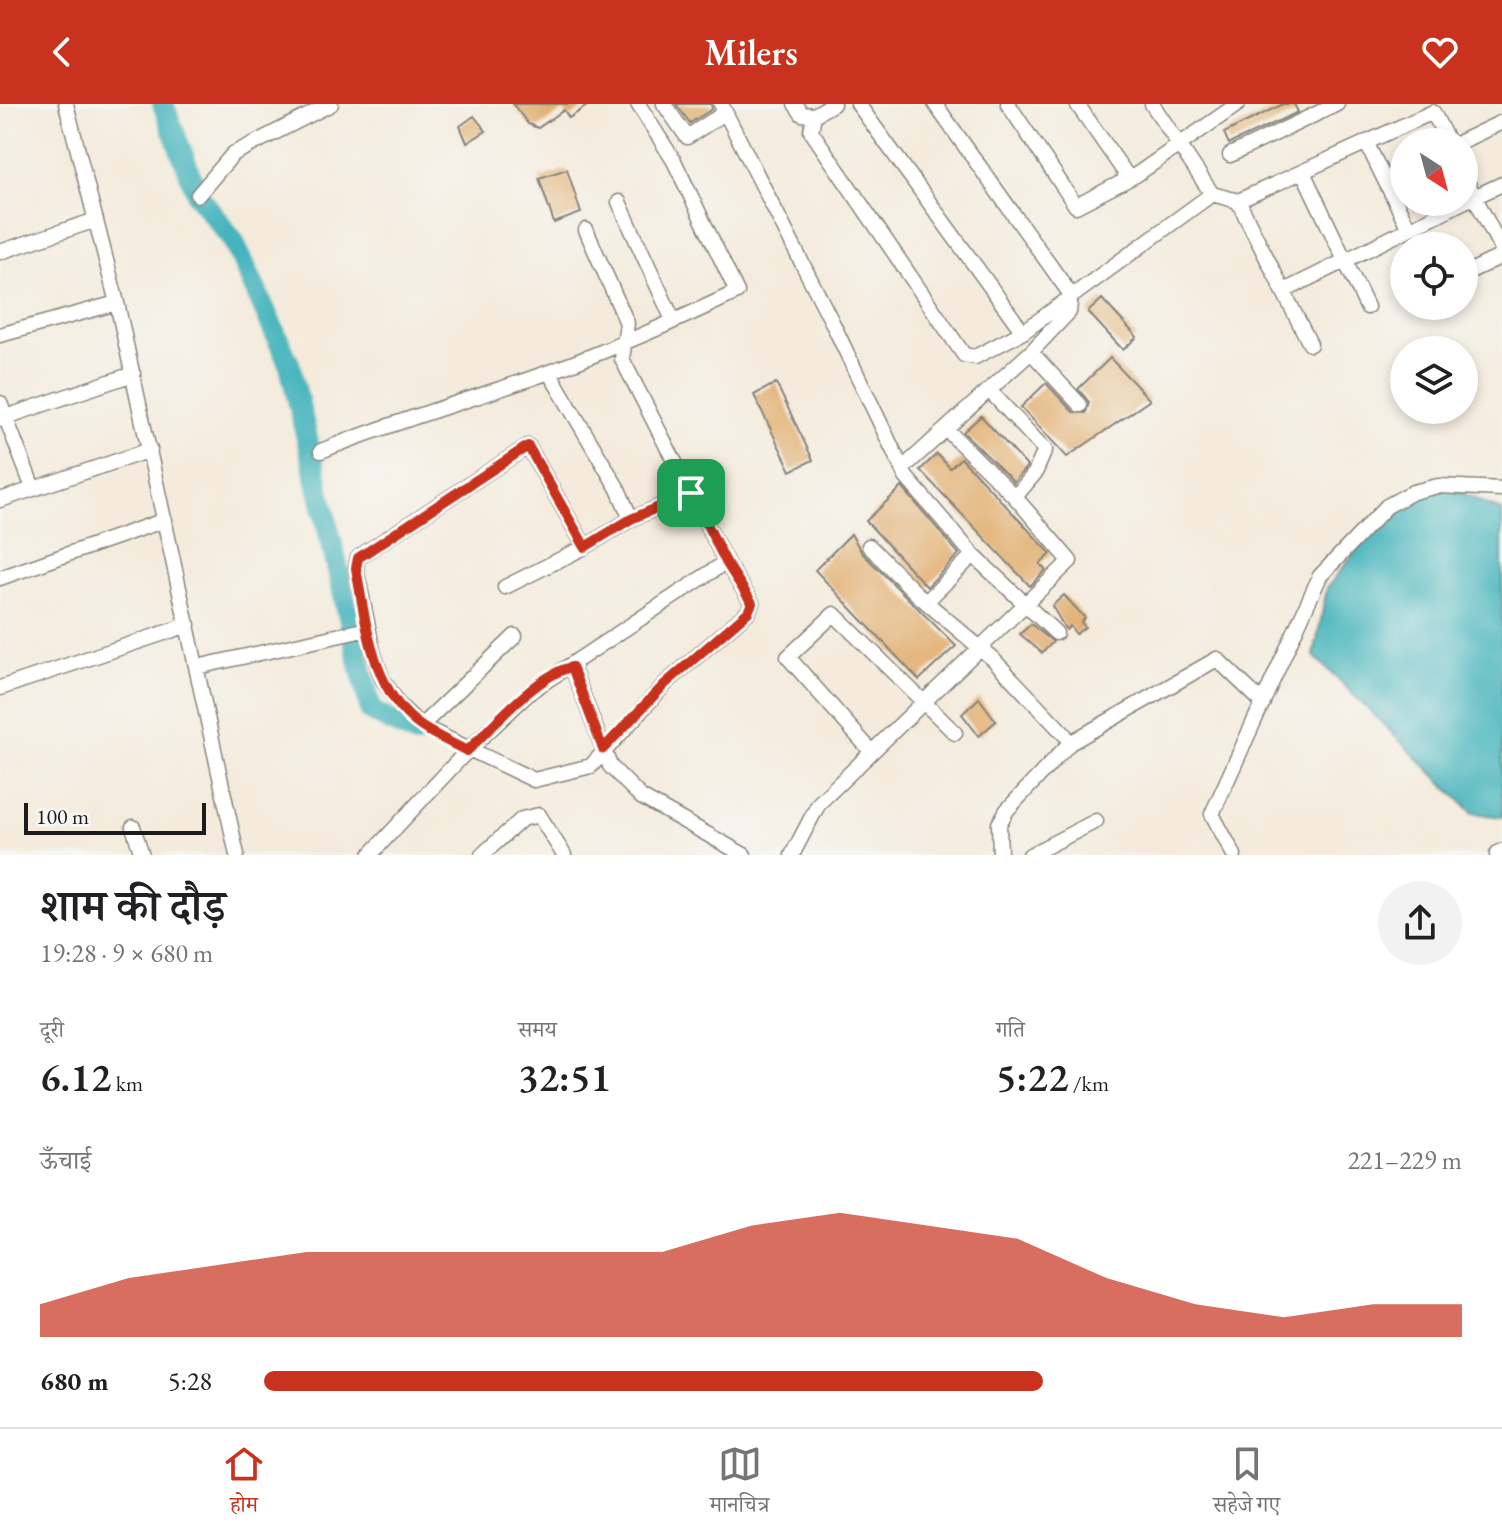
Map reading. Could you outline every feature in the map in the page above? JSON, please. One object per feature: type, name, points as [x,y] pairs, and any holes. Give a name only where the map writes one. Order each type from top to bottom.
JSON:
[{"type":"street","points":[[66,104],[117,303],[237,855]]},
{"type":"street","points":[[198,195],[233,154],[331,104]]},
{"type":"street","points":[[321,451],[391,422],[549,372],[627,342],[737,292],[674,161],[638,104]]},
{"type":"street","points":[[664,104],[687,137],[722,109],[904,467],[906,477],[973,555],[1056,633]]},
{"type":"street","points":[[795,104],[802,114],[814,115],[833,104]]},
{"type":"street","points":[[858,104],[1023,332]]},
{"type":"street","points":[[904,467],[1031,352],[1069,312],[1071,295],[935,104]]},
{"type":"street","points":[[1008,104],[1076,206],[1180,144],[1232,106]]},
{"type":"street","points":[[1077,104],[1128,177]]},
{"type":"street","points":[[1152,104],[1212,194],[1238,201],[1366,142],[1431,108],[1441,128]]},
{"type":"street","points":[[1230,155],[1330,105]]},
{"type":"street","points":[[814,115],[811,131],[964,355],[975,357],[1023,332],[1212,194]]},
{"type":"street","points":[[1478,133],[1502,122]]},
{"type":"street","points":[[1366,142],[1409,229]]},
{"type":"street","points":[[1303,172],[1367,307]]},
{"type":"street","points":[[1478,195],[1502,184]]},
{"type":"street","points":[[1238,201],[1310,344]]},
{"type":"street","points":[[619,202],[673,320]]},
{"type":"street","points":[[1284,291],[1435,216]]},
{"type":"street","points":[[1478,216],[1502,253],[1478,266]]},
{"type":"street","points":[[0,252],[96,220]]},
{"type":"street","points":[[585,547],[528,446],[358,558],[356,568],[368,629],[382,678],[399,705],[421,726],[467,751],[534,780],[591,766],[603,749],[665,684],[748,612],[752,603],[726,562],[622,359],[627,342],[627,323],[586,230]]},
{"type":"street","points":[[0,335],[117,303]]},
{"type":"street","points":[[1031,352],[1080,405]]},
{"type":"street","points":[[549,372],[618,489],[631,519]]},
{"type":"street","points":[[33,488],[2,413],[133,374]]},
{"type":"street","points":[[990,391],[1045,450],[1035,473],[1015,497]]},
{"type":"street","points":[[792,855],[819,803],[1070,561],[1015,497],[947,430]]},
{"type":"street","points":[[0,500],[150,450]]},
{"type":"street","points":[[1234,855],[1212,814],[1320,576],[1387,506],[1413,492],[1438,486],[1502,489]]},
{"type":"street","points":[[505,587],[585,547],[631,519],[691,493]]},
{"type":"street","points":[[0,578],[165,520]]},
{"type":"street","points":[[869,546],[978,650],[993,659],[1065,735]]},
{"type":"street","points":[[927,601],[973,555]]},
{"type":"street","points":[[370,855],[467,751],[531,691],[562,669],[572,667],[726,562]]},
{"type":"street","points":[[871,751],[788,657],[834,614],[955,733]]},
{"type":"street","points":[[0,688],[188,625]]},
{"type":"street","points":[[197,667],[368,629]]},
{"type":"street","points":[[421,726],[515,636]]},
{"type":"street","points":[[1000,855],[999,824],[1007,810],[1070,743],[1217,659],[1263,703]]},
{"type":"street","points":[[572,667],[610,766],[641,797],[744,855]]},
{"type":"street","points":[[482,855],[522,819],[539,815],[564,855]]},
{"type":"street","points":[[1030,855],[1096,821]]},
{"type":"street","points":[[133,827],[142,855]]},
{"type":"water","points":[[1443,484],[1502,511],[1502,817],[1473,813],[1314,656],[1327,588],[1375,526]]},
{"type":"building","points":[[513,104],[590,104],[569,118],[564,110],[538,128],[528,124]]},
{"type":"building","points":[[676,104],[711,104],[712,109],[690,123]]},
{"type":"building","points":[[1283,104],[1294,104],[1298,112],[1229,144],[1224,133]]},
{"type":"building","points":[[474,116],[486,131],[467,143],[460,126]]},
{"type":"building","points":[[567,169],[581,213],[554,223],[539,178]]},
{"type":"building","points":[[1102,299],[1137,337],[1123,350],[1088,312]]},
{"type":"building","points":[[1110,358],[1150,400],[1067,457],[1021,407],[1046,383],[1073,412],[1086,413],[1089,402],[1078,389]]},
{"type":"building","points":[[776,383],[813,460],[791,471],[754,395]]},
{"type":"building","points":[[981,416],[1027,466],[1014,482],[963,432]]},
{"type":"building","points":[[937,454],[950,468],[961,458],[1051,554],[1040,564],[1046,570],[1030,586],[920,470]]},
{"type":"building","points":[[902,487],[959,554],[927,587],[866,521]]},
{"type":"building","points":[[851,534],[862,553],[956,646],[919,680],[815,570]]},
{"type":"building","points":[[1064,595],[1085,618],[1081,622],[1085,627],[1076,634],[1070,626],[1066,630],[1052,606]]},
{"type":"building","points":[[1031,624],[1053,642],[1042,653],[1020,634]]},
{"type":"building","points":[[979,698],[996,721],[979,736],[962,714]]},
{"type":"waterway","points":[[163,104],[198,195],[233,240],[290,366],[371,711],[416,734]]},
{"type":"route","points":[[528,446],[585,547],[631,519],[691,493],[726,562],[752,603],[748,612],[665,684],[603,749],[572,667],[562,669],[531,691],[467,751],[421,726],[399,705],[382,678],[373,652],[356,568],[358,558],[528,446]]}]
